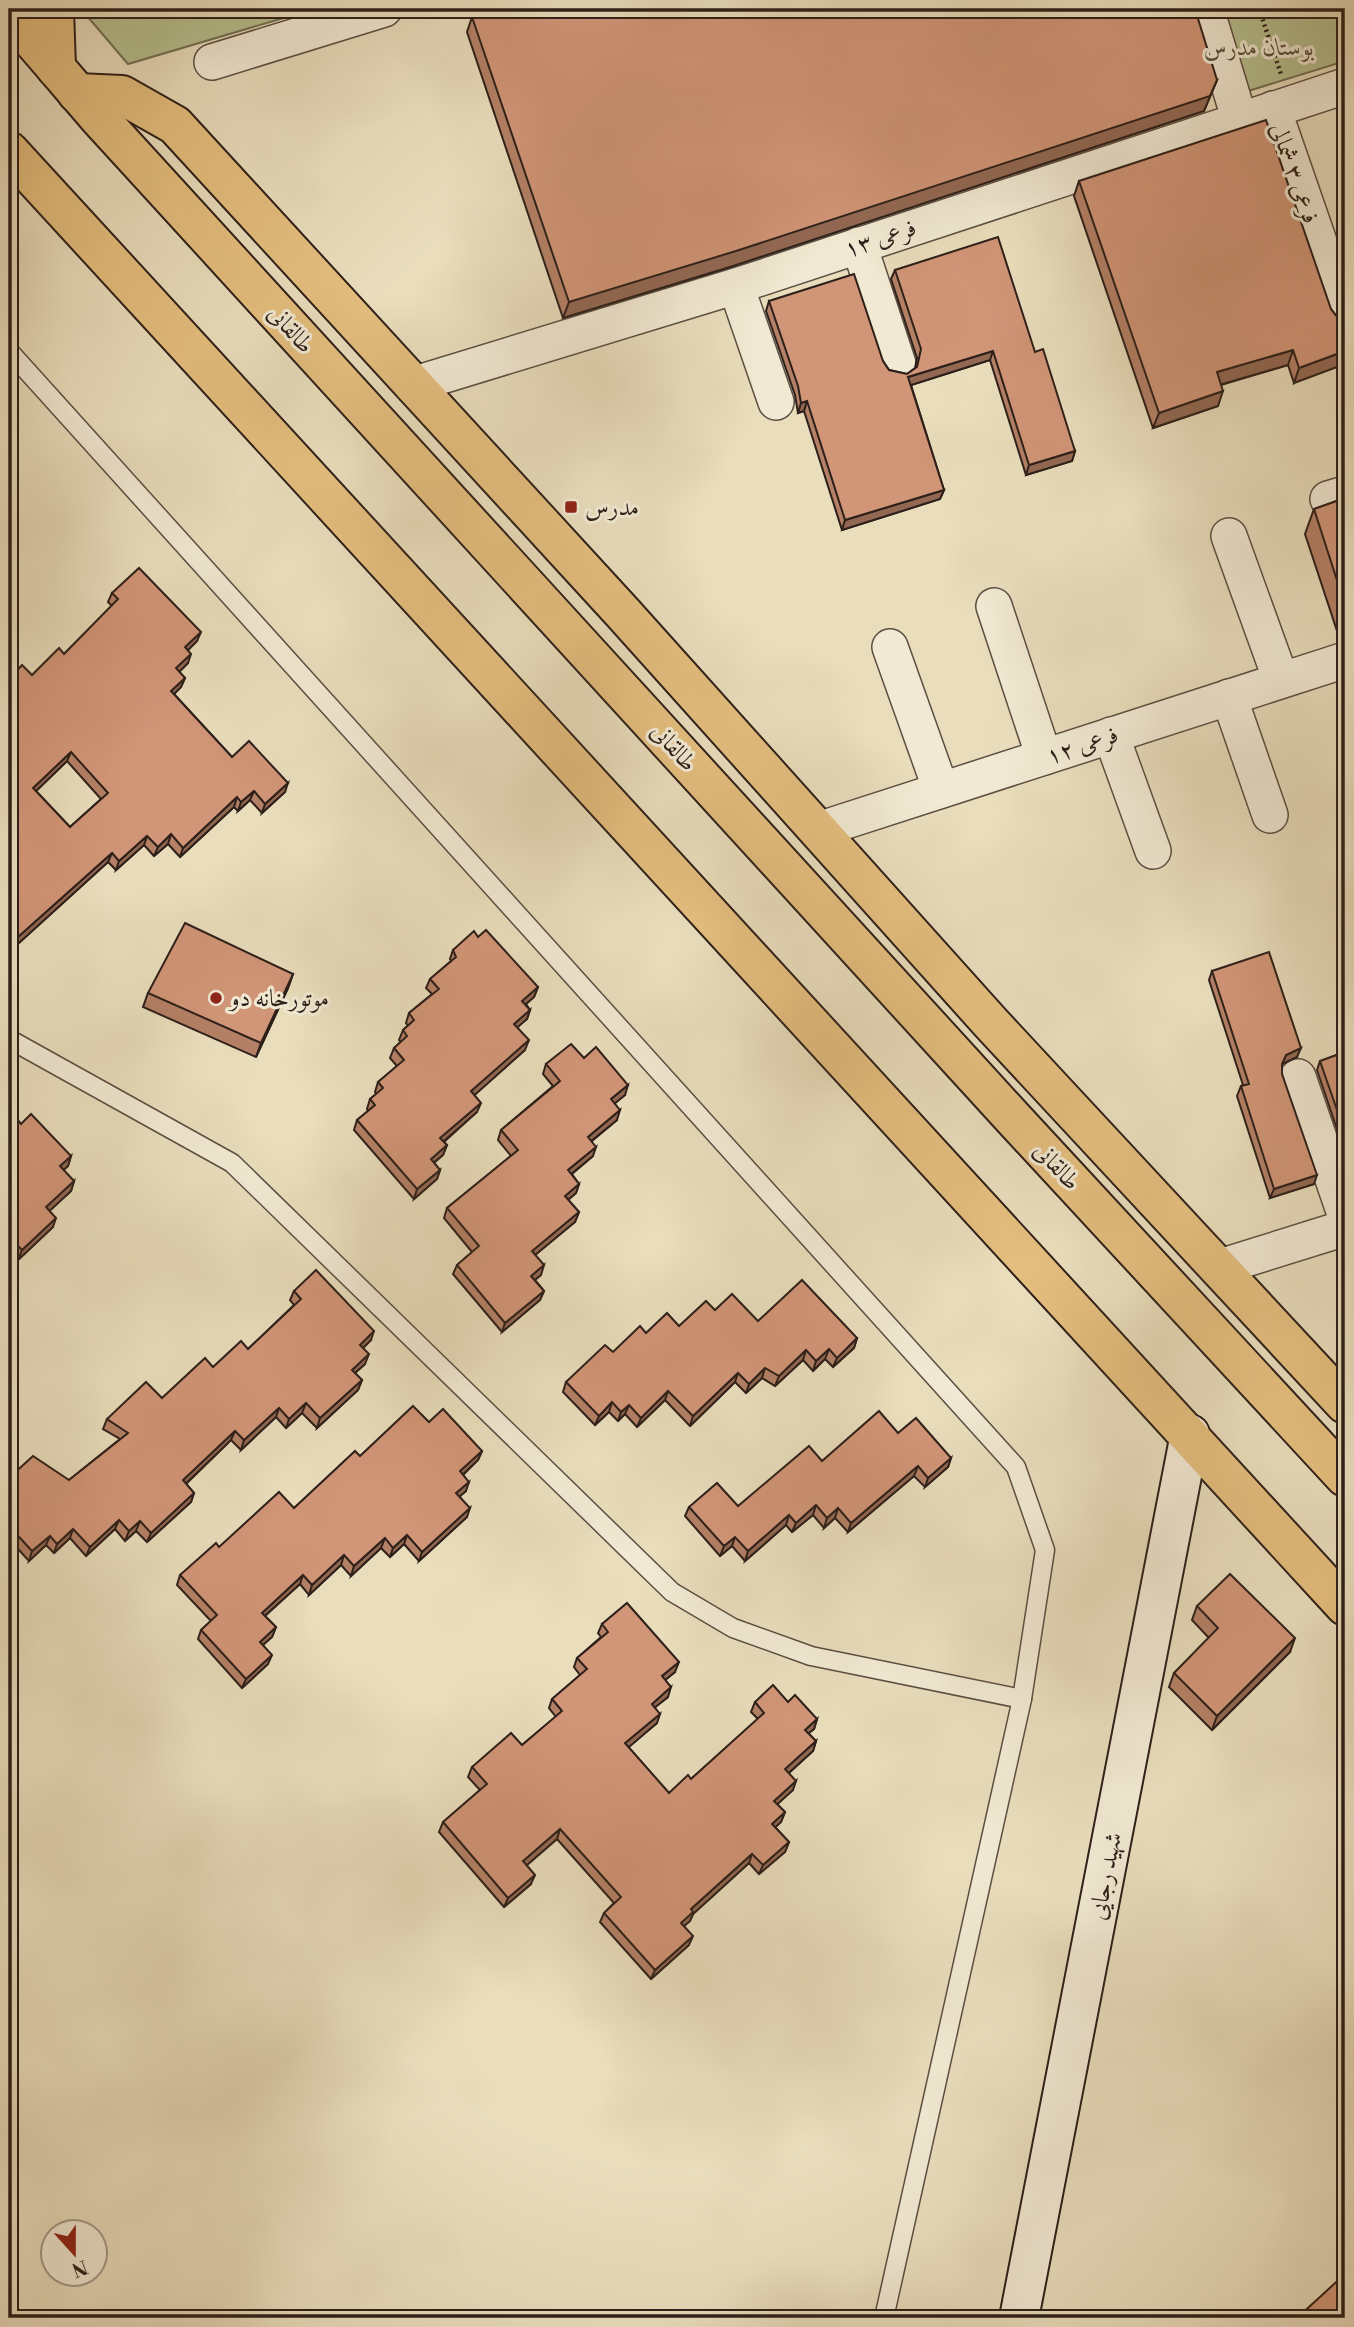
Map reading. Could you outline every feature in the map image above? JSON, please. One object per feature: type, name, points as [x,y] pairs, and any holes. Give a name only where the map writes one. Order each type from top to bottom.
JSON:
[{"type":"main road","points":[[54,9],[66,80],[122,96],[175,125],[623,613],[1217,1268],[1345,1404]]},
{"type":"main road","name":"طالقانی","points":[[9,13],[66,80],[1002,1107],[1345,1477]]},
{"type":"main road","points":[[9,151],[1190,1434],[1345,1606]]},
{"type":"street","points":[[212,61],[384,9]]},
{"type":"street","points":[[1206,9],[1240,121]]},
{"type":"street","name":"فرعی ۱۳","points":[[412,385],[736,286],[1240,121],[1278,95],[1345,86]]},
{"type":"street","name":"فرعی ۳ شمالی","points":[[1278,95],[1345,317]]},
{"type":"street","points":[[859,245],[898,364]]},
{"type":"street","points":[[736,286],[776,402]]},
{"type":"street","points":[[1229,536],[1281,680]]},
{"type":"street","points":[[994,606],[1044,757]]},
{"type":"street","points":[[890,647],[941,790]]},
{"type":"street","name":"فرعی ۱۲","points":[[818,830],[1281,680],[1345,662]]},
{"type":"street","points":[[1229,697],[1270,815]]},
{"type":"street","points":[[1111,735],[1153,851]]},
{"type":"street","points":[[1298,1077],[1345,1214]]},
{"type":"street","points":[[1217,1268],[1345,1228]]},
{"type":"street","name":"شهید رجایی","points":[[1019,2318],[1190,1434]]},
{"type":"lane","points":[[9,351],[1016,1466],[1045,1550],[1022,1699],[884,2318]]},
{"type":"lane","points":[[9,1040],[232,1163],[672,1592],[733,1628],[811,1656],[1022,1699]]},
{"type":"path","points":[[1259,9],[1278,95]]},
{"type":"green space","points":[[81,9],[314,9],[128,64]]},
{"type":"green space","name":"بوستان مدرس","points":[[1206,9],[1345,9],[1345,61],[1232,96]]},
{"type":"building","points":[[498,9],[1195,9],[1217,80],[1210,96],[736,251],[569,302],[472,17]]},
{"type":"building","points":[[1266,120],[1331,309],[1338,318],[1345,319],[1345,351],[1299,368],[1293,350],[1217,372],[1223,391],[1159,413],[1079,181]]},
{"type":"building","points":[[998,237],[1035,352],[1043,349],[1075,451],[1029,465],[993,351],[908,377],[944,490],[845,520],[807,401],[801,403],[798,386],[769,301],[854,274],[883,361],[889,370],[907,374],[917,367],[921,349],[895,270]]},
{"type":"building","points":[[1345,498],[1345,605],[1314,509]]},
{"type":"building","points":[[139,568],[201,632],[185,647],[191,654],[176,668],[185,678],[171,691],[232,757],[249,741],[288,783],[265,804],[254,791],[241,802],[237,797],[183,848],[171,834],[158,847],[147,836],[119,861],[112,853],[9,945],[9,673],[12,676],[22,665],[32,675],[59,648],[64,654],[118,599],[112,593]],"holes":[[[71,752],[108,793],[70,827],[33,788]]]},
{"type":"building","name":"موتورخانه دو","points":[[185,923],[293,974],[261,1043],[148,993]]},
{"type":"building","points":[[486,930],[538,987],[522,1001],[530,1010],[514,1024],[529,1040],[471,1091],[481,1103],[440,1138],[447,1145],[431,1159],[440,1170],[417,1189],[357,1120],[375,1105],[370,1099],[383,1088],[378,1082],[404,1060],[394,1048],[407,1036],[403,1030],[414,1020],[409,1013],[439,989],[430,979],[456,957],[453,950],[474,931],[478,937]]},
{"type":"building","points":[[1269,952],[1301,1048],[1286,1055],[1282,1074],[1317,1175],[1274,1189],[1241,1086],[1249,1084],[1212,971]]},
{"type":"building","points":[[571,1044],[584,1058],[596,1047],[628,1085],[611,1099],[620,1110],[588,1137],[596,1147],[568,1170],[579,1184],[565,1196],[579,1212],[532,1251],[544,1265],[531,1276],[544,1291],[505,1323],[457,1265],[479,1246],[447,1208],[518,1150],[501,1130],[560,1081],[546,1064]]},
{"type":"building","points":[[1345,1052],[1345,1133],[1320,1061]]},
{"type":"building","points":[[9,1110],[21,1124],[31,1114],[71,1156],[60,1166],[74,1181],[46,1207],[56,1218],[22,1250],[9,1237]]},
{"type":"building","points":[[316,1270],[374,1331],[360,1345],[369,1354],[352,1370],[362,1380],[320,1418],[306,1403],[289,1419],[279,1408],[244,1440],[235,1431],[183,1480],[194,1493],[151,1533],[140,1521],[129,1531],[119,1520],[90,1547],[73,1529],[57,1544],[50,1536],[32,1551],[9,1526],[9,1478],[33,1456],[69,1480],[128,1433],[107,1419],[146,1382],[162,1398],[205,1358],[213,1367],[241,1341],[248,1349],[301,1299],[294,1291]]},
{"type":"building","points":[[802,1280],[857,1338],[837,1358],[829,1349],[816,1361],[806,1350],[779,1376],[765,1368],[749,1384],[738,1373],[693,1416],[668,1391],[641,1418],[629,1405],[621,1412],[612,1402],[599,1416],[566,1382],[605,1345],[613,1352],[640,1326],[646,1333],[667,1313],[679,1326],[706,1301],[715,1310],[732,1294],[758,1321]]},
{"type":"building","points":[[413,1406],[429,1422],[443,1409],[482,1451],[460,1471],[469,1482],[456,1493],[470,1508],[422,1552],[407,1535],[393,1548],[385,1538],[354,1566],[344,1555],[312,1585],[303,1575],[262,1613],[276,1627],[260,1642],[272,1655],[246,1679],[201,1630],[217,1615],[180,1575],[216,1543],[219,1547],[279,1492],[294,1508],[355,1451],[360,1456]]},
{"type":"building","points":[[879,1411],[898,1433],[916,1418],[951,1458],[928,1478],[918,1466],[851,1523],[838,1508],[827,1518],[816,1505],[796,1523],[789,1515],[748,1551],[735,1537],[724,1546],[689,1507],[717,1483],[738,1506],[809,1446],[822,1461]]},
{"type":"building","points":[[1230,1574],[1295,1638],[1217,1716],[1174,1673],[1218,1628],[1197,1606]]},
{"type":"building","points":[[627,1603],[679,1662],[662,1676],[671,1687],[652,1704],[660,1714],[625,1743],[669,1793],[688,1775],[691,1779],[764,1713],[755,1702],[773,1685],[788,1702],[795,1695],[817,1719],[805,1730],[816,1741],[785,1769],[796,1781],[774,1801],[785,1812],[772,1824],[789,1842],[763,1865],[752,1854],[691,1909],[693,1912],[681,1923],[693,1936],[655,1970],[604,1913],[621,1897],[560,1829],[523,1861],[535,1875],[508,1898],[443,1822],[487,1784],[472,1767],[511,1733],[522,1745],[562,1711],[552,1699],[587,1669],[577,1658],[608,1632],[602,1624]]},
{"type":"building","points":[[1345,2274],[1345,2318],[1297,2318]]},
{"type":"place","name":"مدرس","points":[[571,507]]},
{"type":"place","name":"موتورخانه دو","points":[[216,998]]}]
